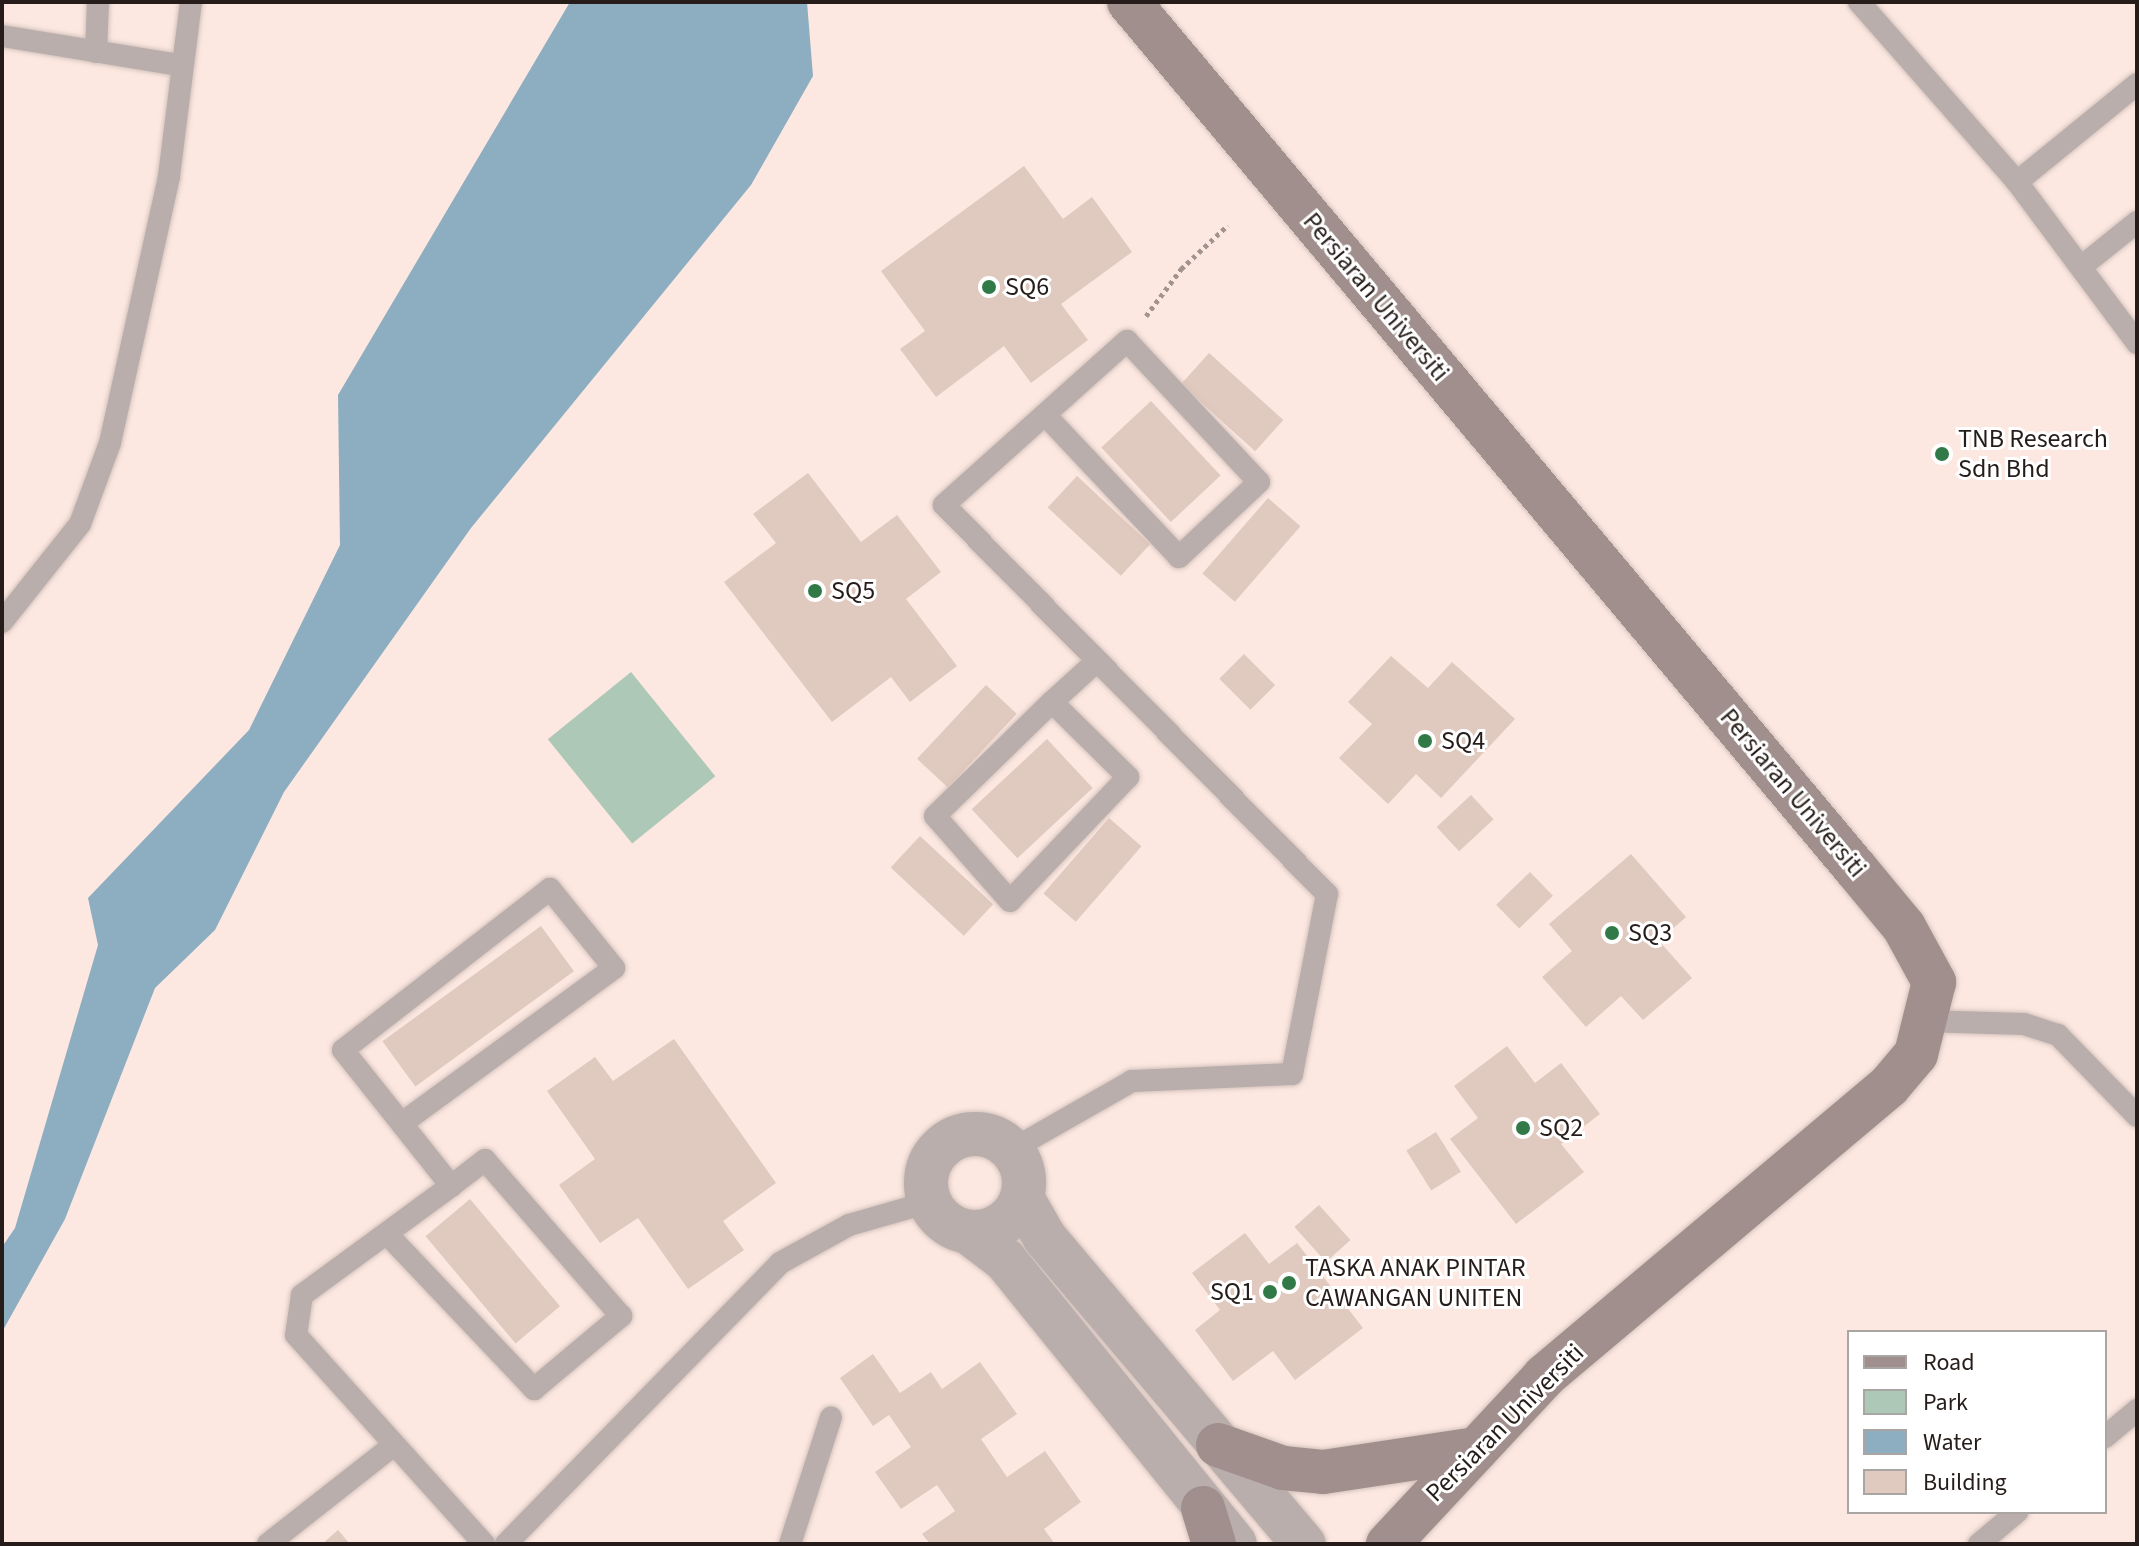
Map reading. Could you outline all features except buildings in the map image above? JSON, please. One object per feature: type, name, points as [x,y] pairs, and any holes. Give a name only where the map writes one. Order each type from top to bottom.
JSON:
[{"type":"street","name":"Persiaran Universiti","points":[[1129,2],[1904,927],[1934,982],[1916,1054],[1889,1086],[1544,1377],[1388,1544]]},
{"type":"street","points":[[968,1232],[1001,1225],[1022,1198],[1024,1181],[1011,1150],[981,1135],[948,1141],[927,1169],[929,1202],[938,1216],[968,1232],[1005,1260],[1209,1526],[1235,1544]]},
{"type":"street","points":[[1022,1198],[1045,1238],[1304,1544]]},
{"type":"street","points":[[1218,1445],[1283,1468],[1323,1472],[1476,1449]]},
{"type":"lane","points":[[96,52],[98,2]]},
{"type":"lane","points":[[2,622],[80,524],[110,443],[169,176],[180,65],[191,2]]},
{"type":"lane","points":[[1859,2],[2017,182],[2137,343]]},
{"type":"lane","points":[[2,36],[180,65]]},
{"type":"lane","points":[[2017,182],[2137,84]]},
{"type":"lane","points":[[2081,267],[2137,222]]},
{"type":"lane","points":[[1011,1150],[1132,1081],[1292,1074],[1327,894],[944,505],[1047,417],[1127,341],[1259,482],[1179,557],[1047,417]]},
{"type":"lane","points":[[1052,702],[1128,777],[1010,901],[935,816],[1052,702],[1097,661]]},
{"type":"lane","points":[[405,1121],[614,968],[550,889],[343,1050],[405,1121],[451,1186]]},
{"type":"lane","points":[[1923,1021],[2024,1024],[2058,1035],[2137,1116]]},
{"type":"lane","points":[[387,1234],[534,1389],[621,1316],[485,1160],[302,1295],[296,1335],[484,1544]]},
{"type":"lane","points":[[506,1544],[780,1263],[849,1225],[929,1202]]},
{"type":"lane","points":[[2107,1435],[2137,1410]]},
{"type":"lane","points":[[790,1544],[831,1417]]},
{"type":"lane","points":[[276,1541],[394,1445]]},
{"type":"lane","points":[[1979,1544],[2015,1514]]},
{"type":"path","points":[[1127,341],[1181,269],[1228,225]]},
{"type":"green space","points":[[631,672],[715,776],[632,843],[548,739]]},
{"type":"water","points":[[570,2],[807,2],[813,76],[751,185],[471,528],[284,792],[215,930],[155,988],[65,1219],[2,1332],[2,1247],[15,1228],[98,945],[88,898],[249,730],[340,545],[338,395]]},
{"type":"place","name":"SQ6","points":[[989,287]]},
{"type":"place","name":"TNB Research Sdn Bhd","points":[[1942,454]]},
{"type":"place","name":"SQ5","points":[[815,591]]},
{"type":"place","name":"SQ4","points":[[1425,741]]},
{"type":"place","name":"SQ3","points":[[1612,933]]},
{"type":"place","name":"SQ2","points":[[1523,1128]]},
{"type":"place","name":"TASKA ANAK PINTAR CAWANGAN UNITEN","points":[[1289,1283]]},
{"type":"place","name":"SQ1","points":[[1270,1292]]}]
